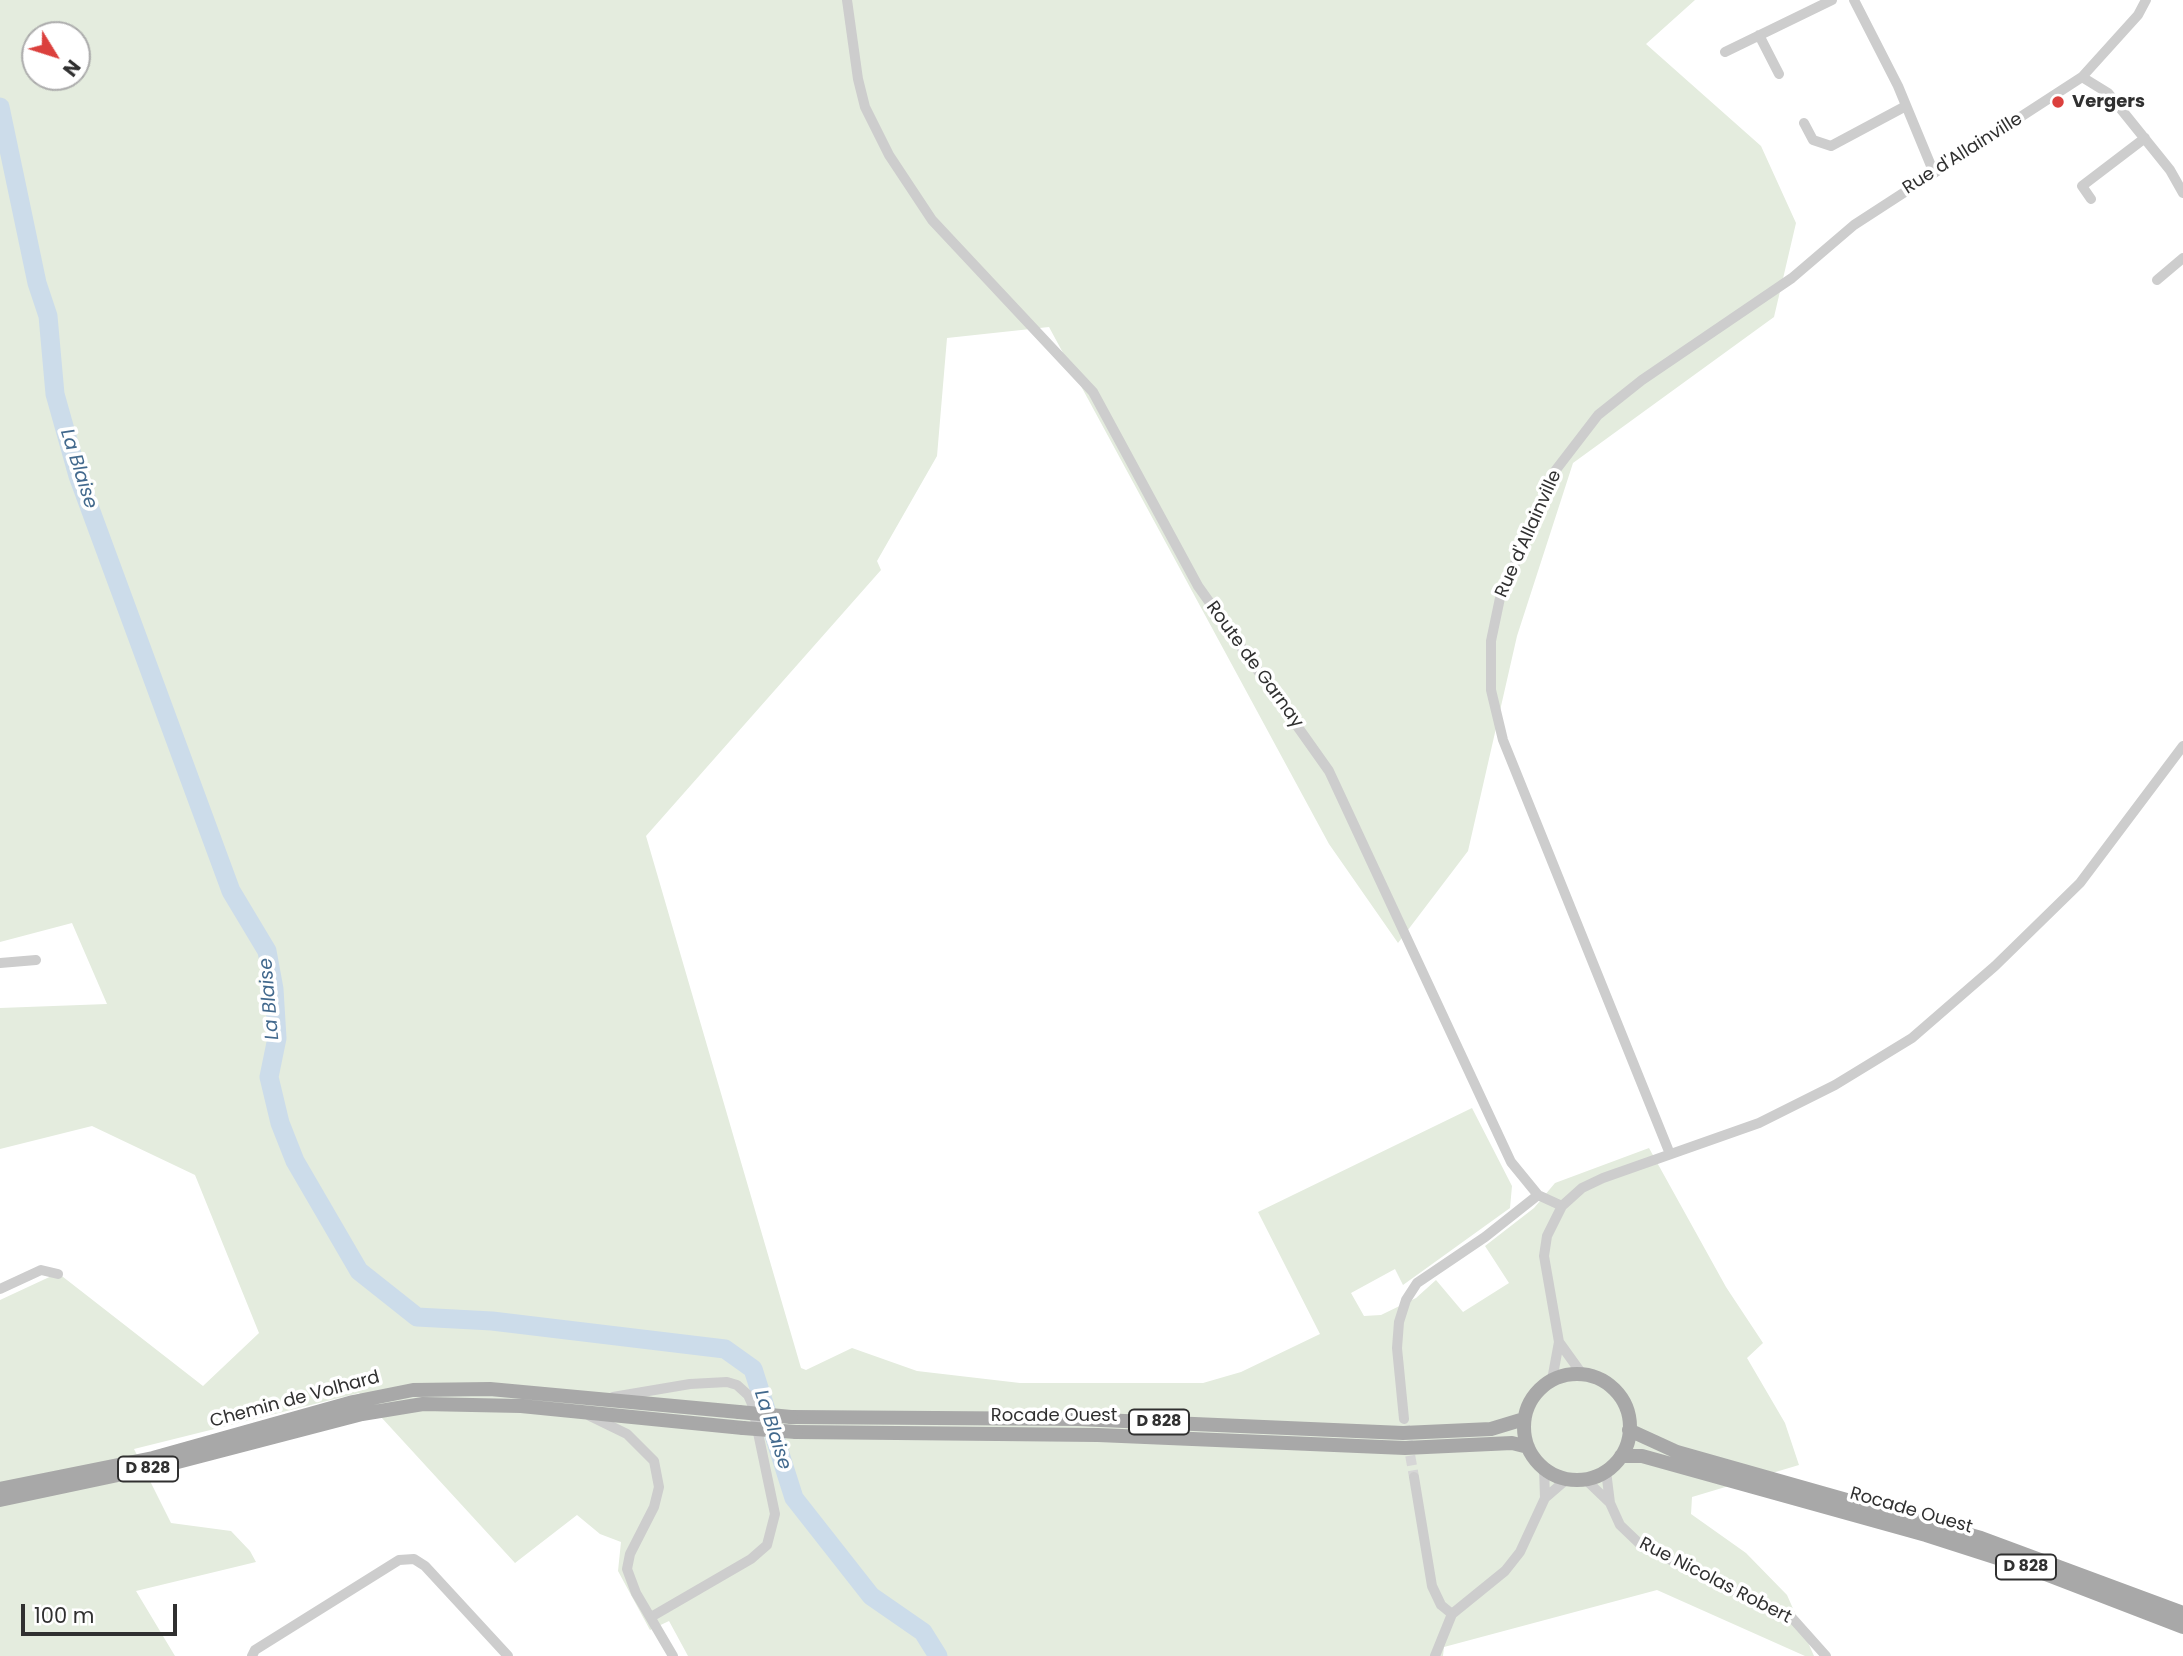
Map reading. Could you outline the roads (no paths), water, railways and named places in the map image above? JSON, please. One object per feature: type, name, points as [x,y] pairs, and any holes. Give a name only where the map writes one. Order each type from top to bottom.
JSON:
[{"type":"main road","points":[[1582,1374],[1604,1381],[1621,1397],[1626,1408],[1629,1430],[1621,1456],[1606,1471],[1585,1479],[1567,1479],[1544,1468],[1528,1447],[1524,1419],[1534,1396],[1552,1380],[1582,1374]]},
{"type":"main road","name":"Chemin de Volhard","points":[[0,1489],[153,1458],[353,1402],[413,1390],[490,1389],[604,1398]]},
{"type":"main road","name":"Rocade Ouest","points":[[604,1398],[791,1417],[1078,1419],[1403,1433],[1469,1431],[1505,1426],[1524,1419]]},
{"type":"main road","name":"Chemin de Volhard","points":[[0,1500],[170,1464],[388,1409],[423,1404],[470,1404],[581,1412]]},
{"type":"main road","name":"Rocade Ouest","points":[[581,1412],[743,1429],[878,1436],[1098,1435],[1405,1448],[1512,1443],[1528,1447]]},
{"type":"main road","name":"Rocade Ouest","points":[[1629,1430],[1652,1443],[1690,1456],[1981,1538],[2183,1613]]},
{"type":"main road","name":"Rocade Ouest","points":[[1621,1456],[1642,1456],[1926,1535],[2035,1570],[2183,1627]]},
{"type":"street","name":"Route de Garnay","points":[[847,0],[858,79],[865,107],[889,155],[932,220],[1093,392],[1198,586],[1329,771],[1511,1162],[1538,1195],[1562,1206]]},
{"type":"street","points":[[1725,52],[1832,0]]},
{"type":"street","points":[[1854,0],[1898,86],[1904,107],[1934,173]]},
{"type":"street","name":"Rue d'Allainville","points":[[1670,1154],[1503,740],[1491,690],[1490,641],[1500,598],[1555,471],[1598,415],[1642,380],[1792,278],[1854,225],[2081,77],[2138,15],[2146,0]]},
{"type":"street","points":[[1759,35],[1779,74]]},
{"type":"street","points":[[2081,77],[2108,93],[2170,170],[2183,192]]},
{"type":"street","points":[[1804,123],[1813,139],[1831,146],[1904,107]]},
{"type":"street","points":[[2091,199],[2082,186],[2145,138]]},
{"type":"street","points":[[2157,279],[2183,258]]},
{"type":"street","points":[[1552,1380],[1559,1342],[1544,1256],[1546,1236],[1562,1206],[1582,1188],[1603,1178],[1759,1123],[1835,1085],[1912,1038],[1995,966],[2080,883],[2183,746]]},
{"type":"street","points":[[0,963],[36,960]]},
{"type":"street","points":[[1404,1419],[1396,1349],[1399,1322],[1406,1300],[1416,1283],[1485,1237],[1538,1195]]},
{"type":"street","points":[[0,1289],[41,1270],[58,1274]]},
{"type":"street","points":[[1559,1342],[1582,1374]]},
{"type":"street","points":[[604,1398],[690,1384],[727,1382],[737,1385],[748,1395],[775,1514],[767,1545],[751,1559],[651,1617]]},
{"type":"street","points":[[581,1412],[627,1434],[653,1461],[659,1487],[654,1507],[630,1554],[627,1569],[673,1656]]},
{"type":"street","points":[[1544,1468],[1545,1498]]},
{"type":"street","name":"Rue Nicolas Robert","points":[[1606,1471],[1610,1503],[1620,1525],[1642,1546],[1793,1619],[1826,1656]]},
{"type":"street","points":[[1414,1477],[1432,1586],[1441,1605],[1452,1614]]},
{"type":"street","points":[[1436,1656],[1452,1614],[1505,1571],[1520,1552],[1545,1498],[1567,1479]]},
{"type":"street","name":"Rue Nicolas Robert","points":[[1585,1479],[1610,1503]]},
{"type":"street","points":[[252,1656],[255,1650],[399,1560],[414,1559],[425,1566],[508,1656]]},
{"type":"waterway","name":"La Blaise","points":[[0,107],[37,283],[48,316],[55,394],[78,476],[231,891],[267,951],[274,989],[277,1038],[269,1077],[280,1123],[295,1161],[359,1271],[417,1317],[492,1321],[725,1349],[753,1369],[794,1498],[871,1596],[923,1632],[938,1656]]},
{"type":"tunnel","points":[[1405,1426],[1414,1477]]},
{"type":"place","name":"Vergers","points":[[2058,102]]}]
